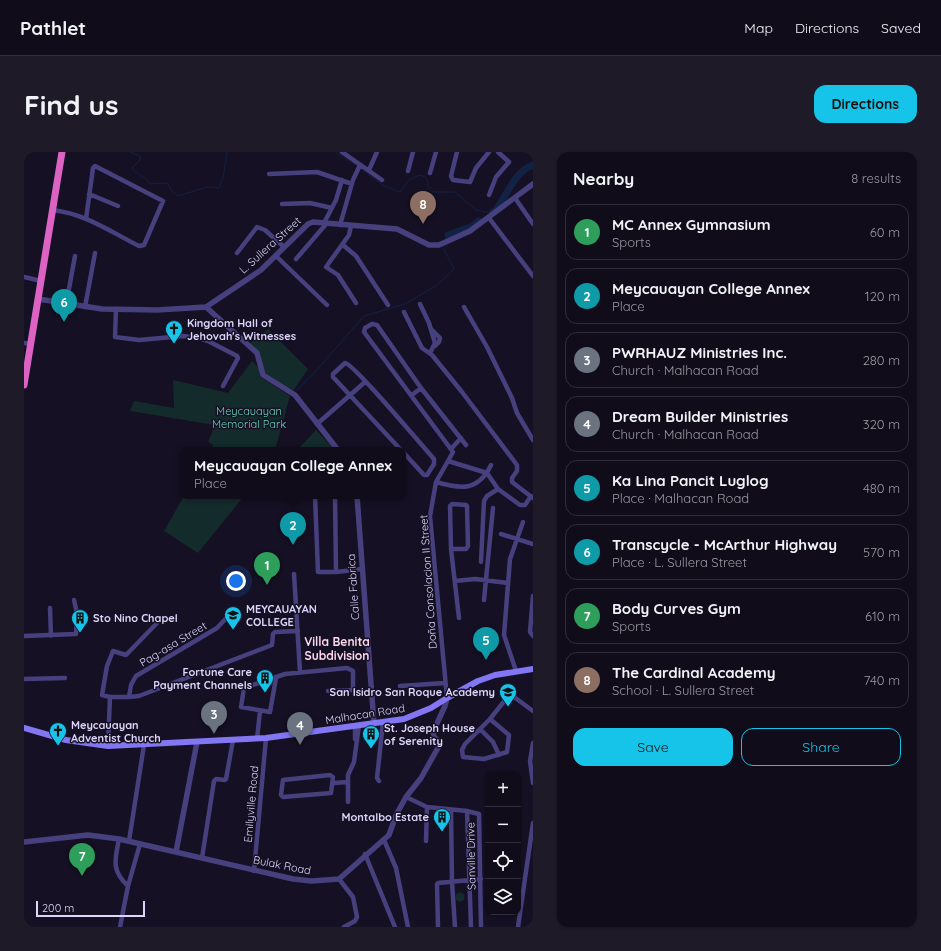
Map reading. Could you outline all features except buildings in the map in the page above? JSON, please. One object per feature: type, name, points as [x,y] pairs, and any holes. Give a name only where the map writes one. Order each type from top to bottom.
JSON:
[{"type":"highway","points":[[24,384],[27,343],[38,299],[62,152]]},
{"type":"main road","name":"Malhacan Road","points":[[24,728],[66,740],[108,746],[266,738],[374,724],[414,716],[478,681],[495,675],[533,669]]},
{"type":"street","points":[[342,152],[360,167],[369,170],[382,180]]},
{"type":"street","points":[[369,170],[377,152]]},
{"type":"street","points":[[408,171],[412,152]]},
{"type":"street","points":[[430,173],[436,152]]},
{"type":"street","points":[[457,152],[451,176],[454,180],[468,182],[470,182],[476,168],[489,152]]},
{"type":"street","points":[[489,195],[496,177],[509,162],[498,152]]},
{"type":"street","points":[[52,210],[68,211],[141,247],[144,245],[163,202],[162,199],[96,166],[93,168],[86,219]]},
{"type":"street","points":[[340,225],[352,184],[360,167]]},
{"type":"street","points":[[269,174],[311,171],[352,184]]},
{"type":"street","points":[[296,259],[326,223],[342,180]]},
{"type":"street","name":"L. Sullera Street","points":[[206,307],[261,270],[308,224],[326,223],[397,229],[434,245],[446,242],[464,234],[489,218],[533,184]]},
{"type":"street","points":[[89,194],[118,206]]},
{"type":"street","points":[[515,198],[533,224]]},
{"type":"street","points":[[282,204],[310,203],[332,208]]},
{"type":"street","points":[[489,218],[533,276]]},
{"type":"street","points":[[351,226],[349,235],[343,245],[326,267],[338,275],[356,303]]},
{"type":"street","points":[[237,253],[257,227],[265,230],[284,247]]},
{"type":"street","points":[[343,245],[356,256],[388,305]]},
{"type":"street","points":[[85,307],[95,253]]},
{"type":"street","points":[[66,304],[75,256]]},
{"type":"street","points":[[276,256],[327,305]]},
{"type":"street","points":[[24,277],[41,281]]},
{"type":"street","points":[[38,299],[85,307],[116,309],[206,307],[256,353],[263,375],[295,395],[336,447]]},
{"type":"street","points":[[420,304],[431,329],[435,346],[430,353]]},
{"type":"street","points":[[464,307],[487,348],[512,398],[517,413],[533,440]]},
{"type":"street","points":[[116,309],[115,337],[139,340],[183,336],[199,338],[237,356],[238,358],[222,386]]},
{"type":"street","points":[[404,312],[422,348],[430,353],[462,392],[517,466],[517,471],[512,478],[512,482],[532,497],[522,506],[498,489],[487,474],[448,461]]},
{"type":"street","points":[[461,438],[451,449],[364,332],[365,328],[372,324],[377,325],[422,388],[461,438],[466,445]]},
{"type":"street","points":[[398,447],[333,376],[345,363],[349,364],[434,459],[434,464],[427,475],[424,475],[406,455]]},
{"type":"street","points":[[317,424],[365,382]]},
{"type":"street","points":[[412,395],[422,388]]},
{"type":"street","name":"Doña Consolacion II Street","points":[[447,698],[430,516],[436,482],[453,452],[451,449]]},
{"type":"street","points":[[436,482],[457,488],[465,487],[474,484],[487,474],[491,466]]},
{"type":"street","points":[[481,562],[484,501],[487,496],[498,489]]},
{"type":"street","points":[[316,499],[317,570],[319,573],[362,569]]},
{"type":"street","points":[[335,499],[336,572]]},
{"type":"street","name":"Calle Fabrica","points":[[357,499],[374,724]]},
{"type":"street","points":[[451,549],[466,549],[468,546],[466,505],[452,504],[450,506],[451,549],[458,618]]},
{"type":"street","points":[[484,600],[493,508]]},
{"type":"street","points":[[516,671],[504,635],[510,559],[523,522]]},
{"type":"street","points":[[501,534],[533,544]]},
{"type":"street","points":[[294,574],[300,672]]},
{"type":"street","points":[[455,581],[486,580],[508,583]]},
{"type":"street","points":[[533,596],[530,632],[533,636]]},
{"type":"street","points":[[24,636],[74,635],[77,633],[77,613],[74,600]]},
{"type":"street","points":[[50,608],[51,636]]},
{"type":"street","name":"Pag-asa Street","points":[[129,697],[131,685],[136,676],[217,628],[232,612]]},
{"type":"street","points":[[157,623],[126,655],[113,651],[107,666],[102,695],[110,697],[138,696],[272,645],[273,634],[275,632],[298,631]]},
{"type":"street","points":[[276,678],[270,711],[260,711],[241,707],[243,690],[247,686],[285,674],[347,668],[353,671],[353,690],[328,691]]},
{"type":"street","points":[[24,679],[65,678]]},
{"type":"street","points":[[400,686],[445,683]]},
{"type":"street","points":[[490,719],[509,735],[508,750],[506,754],[484,759],[465,758],[462,755],[465,744],[490,719],[510,694],[533,711]]},
{"type":"street","points":[[108,746],[110,697]]},
{"type":"street","points":[[344,927],[354,921],[357,917],[353,897],[339,878],[365,854],[384,840],[392,829],[396,815],[406,796],[421,778],[439,746],[440,742],[434,737],[433,732],[447,698]]},
{"type":"street","points":[[257,739],[260,711]]},
{"type":"street","points":[[379,781],[377,778],[383,722]]},
{"type":"street","points":[[348,802],[348,775],[355,760],[357,726]]},
{"type":"street","points":[[480,729],[493,742],[499,756]]},
{"type":"street","name":"Emilyville Road","points":[[254,870],[266,738]]},
{"type":"street","points":[[202,858],[214,781],[216,779],[226,779],[233,740]]},
{"type":"street","points":[[176,852],[197,742]]},
{"type":"street","points":[[533,743],[530,761],[533,782]]},
{"type":"street","points":[[129,841],[144,745]]},
{"type":"street","points":[[330,775],[333,777],[334,783],[332,791],[329,794],[283,797],[281,795],[282,780],[284,779],[330,775]]},
{"type":"street","points":[[334,783],[348,782]]},
{"type":"street","name":"Sanville Drive","points":[[406,796],[427,807],[467,811],[478,813],[480,816],[481,927]]},
{"type":"street","points":[[426,841],[427,807]]},
{"type":"street","points":[[451,810],[452,882],[455,927]]},
{"type":"street","points":[[467,811],[468,880],[471,927]]},
{"type":"street","points":[[518,927],[533,823]]},
{"type":"street","name":"Bulak Road","points":[[24,842],[88,835],[129,841],[312,882],[339,878]]},
{"type":"street","points":[[119,839],[115,861],[116,870],[121,879],[128,886]]},
{"type":"street","points":[[384,840],[396,868],[408,927]]},
{"type":"street","points":[[120,927],[128,886],[140,844]]},
{"type":"street","points":[[365,854],[395,927]]},
{"type":"street","points":[[438,927],[437,884],[481,879]]},
{"type":"green space","points":[[268,329],[308,369],[293,391],[264,373],[260,353],[250,343]]},
{"type":"green space","name":"Meycauayan Memorial Park","points":[[252,361],[259,368],[260,377],[290,396],[276,447],[212,447],[213,445],[208,442],[215,425],[130,411],[134,401],[174,408],[173,380],[228,393]]},
{"type":"green space","points":[[316,430],[332,447],[300,447]]},
{"type":"green space","points":[[182,499],[242,499],[198,553],[164,531]]},
{"type":"green space","points":[[458,893],[462,893],[464,897],[462,901],[458,901],[456,899],[456,895]]},
{"type":"waterway","points":[[130,152],[140,156],[140,160],[132,168],[136,172],[150,184],[167,183],[172,191],[178,196],[207,187],[219,188],[223,178],[227,152]]},
{"type":"waterway","points":[[335,152],[358,166]]},
{"type":"waterway","points":[[493,212],[496,210],[521,172],[533,165]]},
{"type":"waterway","points":[[360,168],[384,186],[400,192],[410,179],[420,175],[427,179],[428,186],[433,192],[455,192],[476,210],[489,213]]},
{"type":"waterway","points":[[448,235],[473,226],[479,221]]},
{"type":"waterway","points":[[445,239],[448,235]]},
{"type":"waterway","points":[[297,390],[315,372],[364,316],[405,304],[437,285],[454,269],[444,249]]},
{"type":"place","name":"The Cardinal Academy","points":[[423,224]]},
{"type":"place","name":"Transcycle - McArthur Highway","points":[[64,322]]},
{"type":"place","name":"Kingdom Hall of Jehovah's Witnesses","points":[[174,344]]},
{"type":"place","name":"Meycauayan College Annex","points":[[293,545]]},
{"type":"place","name":"MC Annex Gymnasium","points":[[267,585]]},
{"type":"place","name":"MEYCAUAYAN COLLEGE","points":[[233,630]]},
{"type":"place","name":"Sto Nino Chapel","points":[[80,633]]},
{"type":"place","name":"Ka Lina Pancit Luglog","points":[[486,660]]},
{"type":"place","name":"Fortune Care Payment Channels","points":[[265,693]]},
{"type":"place","name":"San Isidro San Roque Academy","points":[[508,707]]},
{"type":"place","name":"PWRHAUZ Ministries Inc.","points":[[214,734]]},
{"type":"place","name":"Dream Builder Ministries","points":[[300,745]]},
{"type":"place","name":"Meycauayan Adventist Church","points":[[58,746]]},
{"type":"place","name":"St. Joseph House of Serenity","points":[[371,749]]},
{"type":"place","name":"Montalbo Estate","points":[[442,832]]},
{"type":"place","name":"Body Curves Gym","points":[[82,876]]},
{"type":"district","name":"Villa Benita Subdivision","points":[[337,648]]}]
